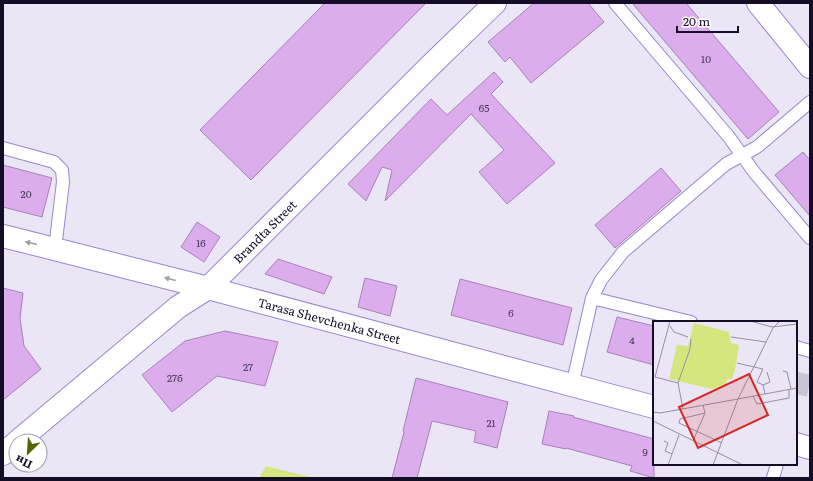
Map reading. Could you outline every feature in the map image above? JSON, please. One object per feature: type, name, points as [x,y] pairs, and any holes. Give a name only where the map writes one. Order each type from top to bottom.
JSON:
[{"type":"main road","name":"Brandta Street","points":[[28,433],[178,308],[208,288],[495,3]]},
{"type":"main road","points":[[758,3],[810,67]]},
{"type":"main road","name":"Tarasa Shevchenka Street","points":[[3,236],[208,288],[653,407]]},
{"type":"main road","points":[[797,444],[810,448]]},
{"type":"lane","points":[[615,3],[730,137],[754,172],[810,238]]},
{"type":"lane","points":[[572,386],[592,298],[601,280],[623,252],[726,164],[757,147],[810,102]]},
{"type":"lane","points":[[3,148],[54,162],[62,170],[63,182],[55,249]]},
{"type":"lane","points":[[592,298],[687,321]]},
{"type":"lane","points":[[797,347],[810,351]]},
{"type":"lane","points":[[773,478],[777,465]]},
{"type":"green space","points":[[266,466],[310,477],[312,478],[259,478]]},
{"type":"building","points":[[325,3],[426,3],[251,180],[200,130]]},
{"type":"building","points":[[534,3],[588,3],[604,22],[531,83],[510,57],[505,62],[488,42]]},
{"type":"building","points":[[632,3],[686,3],[779,112],[748,139]]},
{"type":"building","points":[[494,72],[503,82],[491,94],[555,163],[507,204],[479,172],[504,150],[471,114],[385,201],[392,170],[382,167],[366,201],[348,184],[431,99],[447,115]]},
{"type":"building","points":[[803,152],[810,160],[810,216],[775,175]]},
{"type":"building","points":[[3,165],[52,178],[42,217],[3,207]]},
{"type":"building","points":[[661,168],[681,191],[615,248],[595,225]]},
{"type":"building","points":[[197,222],[220,237],[204,262],[181,247]]},
{"type":"building","points":[[278,259],[332,277],[324,294],[265,274]]},
{"type":"building","points":[[365,278],[397,286],[390,316],[358,307]]},
{"type":"building","points":[[460,279],[572,308],[563,345],[451,315]]},
{"type":"building","points":[[3,288],[23,293],[20,318],[24,346],[41,369],[3,400]]},
{"type":"building","points":[[617,317],[653,326],[653,365],[607,352]]},
{"type":"building","points":[[225,331],[278,342],[265,386],[217,376],[172,412],[142,375],[185,341]]},
{"type":"building","points":[[416,378],[508,402],[497,448],[474,442],[476,431],[432,421],[417,478],[392,478]]},
{"type":"building","points":[[549,411],[574,416],[573,417],[653,439],[654,478],[630,471],[632,466],[566,448],[542,444]]},
{"type":"tunnel","points":[[797,390],[803,366]]}]
